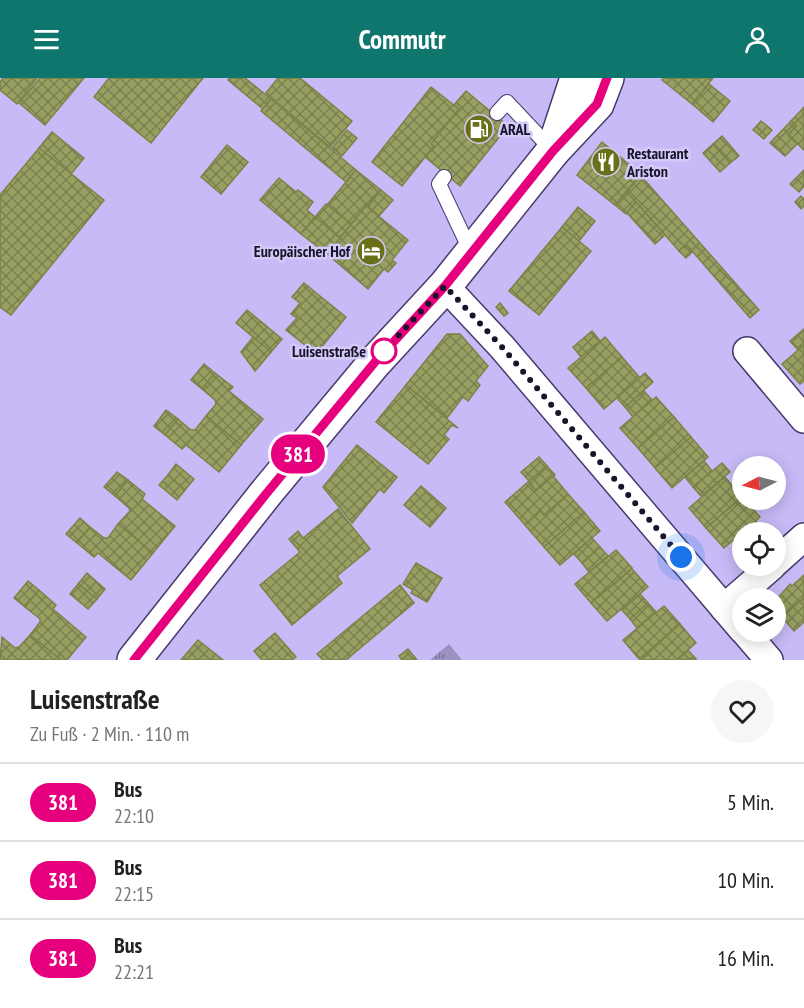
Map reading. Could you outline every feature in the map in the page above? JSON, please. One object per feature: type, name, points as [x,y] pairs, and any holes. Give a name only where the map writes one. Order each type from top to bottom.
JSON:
[{"type":"main road","points":[[553,151],[577,78]]},
{"type":"main road","points":[[134,660],[375,362],[445,286],[553,151],[597,104],[607,78]]},
{"type":"street","points":[[445,286],[502,347],[732,617]]},
{"type":"street","points":[[747,351],[804,419]]},
{"type":"street","points":[[786,553],[804,537]]},
{"type":"street","points":[[724,608],[761,576]]},
{"type":"street","points":[[754,642],[769,660]]},
{"type":"lane","points":[[497,113],[507,102],[553,151]]},
{"type":"lane","points":[[444,177],[439,184],[471,252]]},
{"type":"green space","points":[[449,644],[462,660],[430,660]]},
{"type":"building","points":[[3,78],[37,78],[17,104],[0,90],[0,82]]},
{"type":"building","points":[[40,78],[84,78],[45,125],[19,103]]},
{"type":"building","points":[[109,78],[203,78],[151,143],[94,97]]},
{"type":"building","points":[[245,78],[271,99],[263,109],[228,80]]},
{"type":"building","points":[[278,78],[300,78],[352,121],[330,147],[266,93]]},
{"type":"building","points":[[664,78],[713,78],[692,104],[662,80]]},
{"type":"building","points":[[709,84],[730,101],[713,122],[692,104]]},
{"type":"building","points":[[431,87],[459,109],[431,144],[434,146],[402,186],[372,162]]},
{"type":"building","points":[[466,91],[508,126],[460,186],[425,157],[434,146],[431,144],[459,109],[454,105]]},
{"type":"building","points":[[271,99],[356,170],[346,182],[261,111]]},
{"type":"building","points":[[804,107],[804,150],[788,135],[796,126],[791,121]]},
{"type":"building","points":[[761,121],[772,130],[764,139],[753,130]]},
{"type":"building","points":[[791,121],[796,126],[788,135],[797,144],[785,156],[770,143]]},
{"type":"building","points":[[347,130],[357,138],[342,156],[332,148]]},
{"type":"building","points":[[52,132],[84,158],[71,174],[39,148]]},
{"type":"building","points":[[722,136],[739,156],[730,163],[713,144]]},
{"type":"building","name":"Restaurant Ariston","points":[[602,142],[641,174],[615,205],[577,175]]},
{"type":"building","points":[[713,144],[730,163],[720,172],[703,153]]},
{"type":"building","points":[[227,145],[248,162],[221,194],[201,177]]},
{"type":"building","points":[[39,148],[104,200],[11,315],[0,307],[0,195]]},
{"type":"building","points":[[356,170],[381,190],[351,224],[327,205]]},
{"type":"building","points":[[804,170],[804,186],[799,192],[790,184]]},
{"type":"building","points":[[641,174],[759,310],[750,318],[693,252],[686,245],[679,251],[627,192]]},
{"type":"building","points":[[279,178],[313,202],[307,210],[315,217],[301,234],[260,200]]},
{"type":"building","points":[[381,190],[393,200],[379,216],[368,207]]},
{"type":"building","points":[[627,192],[636,202],[626,214],[615,205]]},
{"type":"building","points":[[801,196],[804,199],[804,206],[801,209],[795,202]]},
{"type":"building","points":[[636,202],[665,235],[655,244],[627,213]]},
{"type":"building","points":[[326,204],[351,224],[340,238],[315,217]]},
{"type":"building","points":[[366,206],[408,240],[392,260],[396,263],[388,272],[384,269],[368,289],[327,254]]},
{"type":"building","points":[[578,207],[595,221],[579,241],[562,227]]},
{"type":"building","points":[[315,217],[340,238],[327,254],[301,234]]},
{"type":"building","points":[[562,227],[591,251],[539,315],[509,291]]},
{"type":"building","points":[[686,245],[692,252],[686,258],[679,251]]},
{"type":"building","points":[[304,283],[346,317],[316,354],[286,330],[297,318],[291,314],[300,303],[292,297]]},
{"type":"building","points":[[500,303],[508,313],[504,316],[496,307]]},
{"type":"building","points":[[247,310],[282,339],[271,352],[236,323]]},
{"type":"building","points":[[804,329],[804,345],[798,350],[790,341]]},
{"type":"building","points":[[592,331],[600,341],[581,357],[573,347]]},
{"type":"building","points":[[447,334],[460,334],[488,366],[476,381],[480,385],[468,401],[463,397],[447,418],[406,385]]},
{"type":"building","points":[[253,337],[271,352],[255,371],[241,352]]},
{"type":"building","points":[[605,337],[622,357],[586,388],[568,368]]},
{"type":"building","points":[[804,345],[804,381],[800,384],[782,364]]},
{"type":"building","points":[[622,357],[640,378],[604,409],[586,388]]},
{"type":"building","points":[[204,364],[215,373],[202,389],[191,380]]},
{"type":"building","points":[[215,373],[233,387],[229,391],[263,419],[241,445],[206,416],[216,404],[215,400],[202,389]]},
{"type":"building","points":[[645,373],[653,382],[625,407],[617,398]]},
{"type":"building","points":[[406,385],[458,428],[452,425],[444,435],[449,439],[428,464],[376,422]]},
{"type":"building","points":[[644,391],[652,400],[633,417],[625,407]]},
{"type":"building","points":[[656,397],[674,417],[638,448],[620,428]]},
{"type":"building","points":[[166,410],[178,419],[165,435],[154,426]]},
{"type":"building","points":[[206,416],[241,445],[219,472],[186,445],[182,449],[165,435],[178,419],[191,430],[195,430]]},
{"type":"building","points":[[674,417],[691,437],[655,468],[638,448]]},
{"type":"building","points":[[691,437],[708,457],[672,488],[655,468]]},
{"type":"building","points":[[357,445],[397,477],[384,493],[380,489],[352,523],[323,487]]},
{"type":"building","points":[[539,457],[547,466],[529,481],[521,472]]},
{"type":"building","points":[[704,461],[712,471],[693,487],[685,477]]},
{"type":"building","points":[[722,463],[730,472],[701,496],[693,487]]},
{"type":"building","points":[[176,464],[194,479],[185,490],[168,475]]},
{"type":"building","points":[[547,466],[555,475],[536,491],[529,481]]},
{"type":"building","points":[[117,472],[128,480],[115,496],[104,487]]},
{"type":"building","points":[[168,475],[185,490],[177,500],[159,485]]},
{"type":"building","points":[[553,476],[568,494],[544,515],[541,511],[525,525],[505,502],[528,482],[536,491]]},
{"type":"building","points":[[725,477],[732,485],[732,506],[706,528],[689,508]]},
{"type":"building","points":[[128,480],[145,494],[142,499],[175,526],[153,553],[118,524],[130,511],[115,496]]},
{"type":"building","points":[[421,486],[446,508],[430,527],[404,505]]},
{"type":"building","points":[[568,494],[584,512],[544,547],[525,525],[541,511],[544,515]]},
{"type":"building","points":[[732,506],[732,510],[754,510],[760,517],[754,522],[732,522],[732,541],[724,548],[706,528]]},
{"type":"building","points":[[338,509],[370,549],[337,576],[342,583],[292,625],[260,585],[300,552],[289,539],[298,531],[303,538]]},
{"type":"building","points":[[584,512],[600,531],[560,565],[544,547]]},
{"type":"building","points":[[80,518],[90,527],[77,543],[66,534]]},
{"type":"building","points":[[118,524],[153,553],[131,580],[98,553],[94,557],[77,543],[90,527],[104,538],[108,538]]},
{"type":"building","points":[[592,538],[600,547],[582,563],[574,554]]},
{"type":"building","points":[[600,547],[608,556],[589,572],[582,563]]},
{"type":"building","points":[[616,550],[632,568],[591,603],[575,584]]},
{"type":"building","points":[[416,563],[442,578],[427,602],[411,593],[413,590],[403,584]]},
{"type":"building","points":[[632,569],[648,587],[607,621],[591,603]]},
{"type":"building","points":[[87,573],[105,589],[97,599],[78,584]]},
{"type":"building","points":[[804,575],[804,598],[786,614],[786,589],[790,584],[792,586]]},
{"type":"building","points":[[28,581],[39,590],[25,607],[14,598]]},
{"type":"building","points":[[78,584],[97,599],[88,609],[70,594]]},
{"type":"building","points":[[400,585],[414,603],[346,660],[323,660],[317,654]]},
{"type":"building","points":[[39,590],[56,605],[53,609],[86,637],[67,660],[61,660],[30,635],[40,619],[25,607]]},
{"type":"building","points":[[640,594],[648,603],[630,619],[622,610]]},
{"type":"building","points":[[804,598],[804,622],[794,631],[786,622],[786,614]]},
{"type":"building","points":[[648,603],[656,612],[637,628],[630,619]]},
{"type":"building","points":[[664,606],[680,624],[639,659],[623,640]]},
{"type":"building","points":[[680,624],[696,643],[676,660],[640,660]]},
{"type":"building","points":[[275,633],[296,657],[292,660],[262,660],[254,651]]},
{"type":"building","points":[[30,635],[61,660],[0,660],[2,637],[15,648],[19,647]]},
{"type":"building","points":[[198,640],[223,660],[181,660]]},
{"type":"building","points":[[408,649],[417,660],[402,660],[399,656]]},
{"type":"building","points":[[688,650],[696,659],[677,660]]},
{"type":"bus line","name":"381","points":[[134,660],[375,362],[445,286],[553,151],[597,104],[607,78]]},
{"type":"place","name":"ARAL","points":[[479,129]]},
{"type":"place","name":"Restaurant Ariston","points":[[606,162]]},
{"type":"place","name":"Europäischer Hof","points":[[371,251]]},
{"type":"place","name":"Luisenstraße","points":[[384,351]]},
{"type":"route","points":[[384,351],[445,286],[502,347],[681,557]]}]
